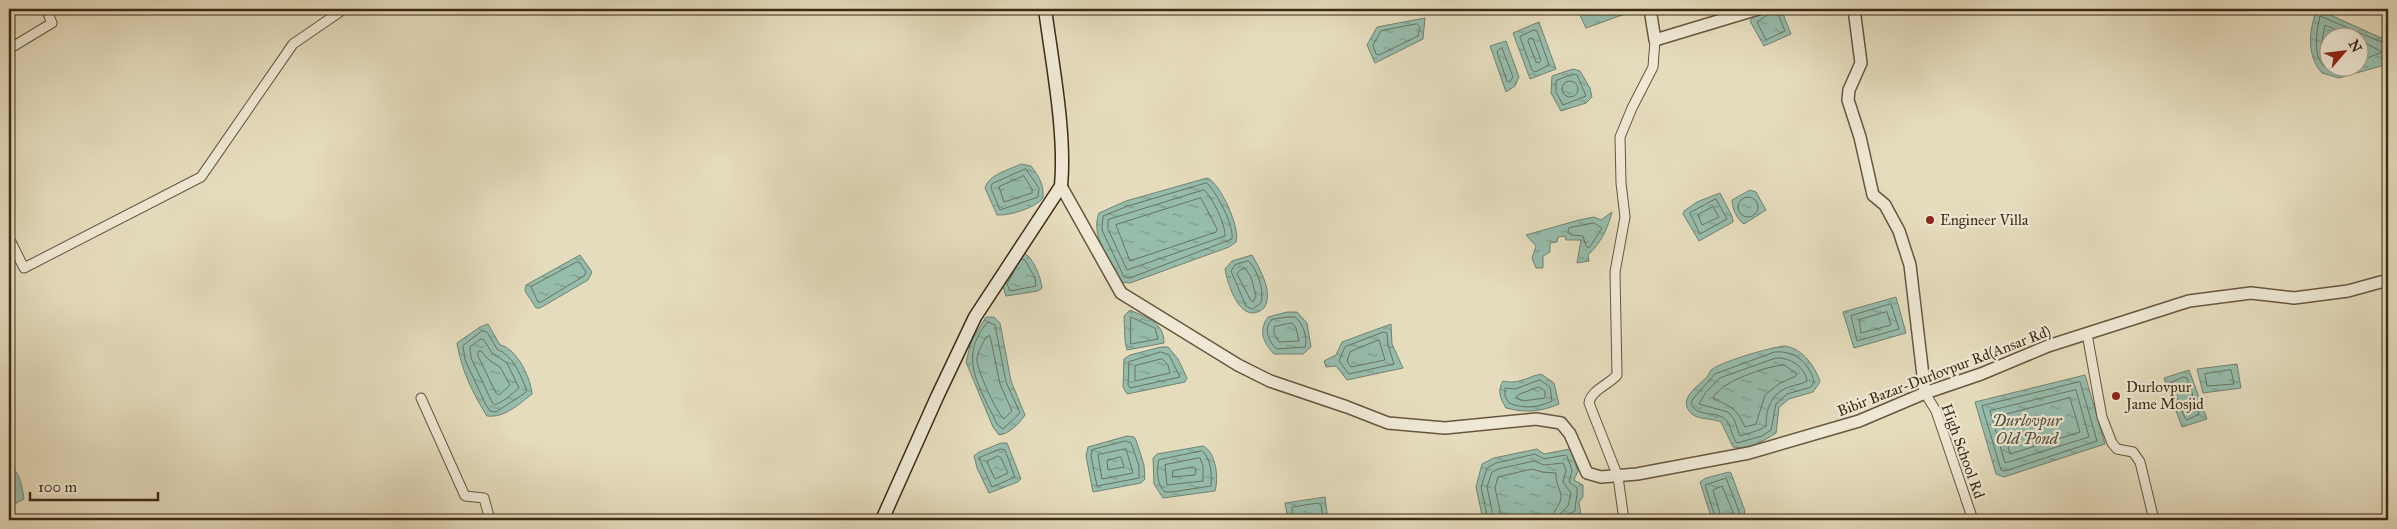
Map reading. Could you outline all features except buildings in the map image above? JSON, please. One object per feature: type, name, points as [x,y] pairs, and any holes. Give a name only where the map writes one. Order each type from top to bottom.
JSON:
[{"type":"main road","points":[[882,520],[898,481],[975,318],[1061,186],[1062,172],[1058,114],[1045,9]]},
{"type":"street","points":[[9,49],[52,23],[46,9]]},
{"type":"street","points":[[9,238],[24,268],[200,177],[293,44],[344,9]]},
{"type":"street","points":[[1624,520],[1618,477],[1589,403],[1593,394],[1611,382],[1617,375],[1615,272],[1625,217],[1621,183],[1620,137],[1632,108],[1653,68],[1655,40],[1650,9]]},
{"type":"street","points":[[1655,40],[1758,9]]},
{"type":"street","points":[[1854,9],[1861,63],[1849,90],[1848,100],[1860,137],[1873,195],[1886,205],[1900,231],[1910,265],[1925,393]]},
{"type":"street","name":"Bibir Bazar-Durlovpur Rd(Ansar Rd)","points":[[1061,186],[1121,293],[1238,365],[1270,382],[1347,407],[1388,423],[1445,428],[1536,419],[1561,423],[1566,426],[1587,472],[1600,478],[1618,477],[1750,452],[1859,422],[1925,393],[1981,374],[2048,346],[2197,299],[2251,293],[2294,298],[2348,291],[2388,280]]},
{"type":"street","points":[[2087,334],[2106,430],[2117,449],[2132,452],[2140,462],[2154,520]]},
{"type":"street","name":"High School Rd","points":[[1925,393],[1936,411],[1974,520]]},
{"type":"street","points":[[421,398],[465,496],[484,498],[490,520]]},
{"type":"water","points":[[1577,9],[1625,9],[1625,14],[1586,28]]},
{"type":"water","points":[[1770,9],[1781,9],[1791,34],[1764,46],[1750,21],[1753,17]]},
{"type":"water","points":[[2317,9],[2359,28],[2320,28],[2320,70],[2311,50],[2312,25]]},
{"type":"water","points":[[1425,18],[1423,39],[1375,63],[1367,45],[1377,27]]},
{"type":"water","points":[[1539,22],[1556,69],[1530,79],[1513,33]]},
{"type":"water","points":[[2370,33],[2388,41],[2388,64],[2370,69]]},
{"type":"water","points":[[1506,41],[1519,77],[1515,86],[1506,92],[1490,46]]},
{"type":"water","points":[[1573,69],[1580,71],[1590,88],[1592,97],[1586,103],[1561,111],[1551,93],[1552,76]]},
{"type":"water","points":[[1021,164],[1031,166],[1036,173],[1042,185],[1043,198],[1022,211],[997,215],[985,188],[987,183],[995,176]]},
{"type":"water","points":[[1207,178],[1218,188],[1228,207],[1235,227],[1236,242],[1229,247],[1130,283],[1121,282],[1102,249],[1099,240],[1097,222],[1099,213],[1126,201]]},
{"type":"water","points":[[1750,190],[1756,192],[1766,210],[1744,224],[1735,214],[1732,200]]},
{"type":"water","points":[[1720,193],[1732,216],[1733,222],[1699,241],[1683,214],[1684,211],[1697,202]]},
{"type":"water","points":[[1612,212],[1603,235],[1588,255],[1589,261],[1577,263],[1581,240],[1566,240],[1565,236],[1558,237],[1557,242],[1550,243],[1550,252],[1543,256],[1543,268],[1536,268],[1532,258],[1536,246],[1526,235],[1594,217],[1601,220]]},
{"type":"water","points":[[1023,252],[1030,258],[1036,268],[1042,288],[1038,291],[1006,296],[1002,283]]},
{"type":"water","points":[[580,255],[592,272],[588,280],[540,308],[536,308],[525,291],[526,285]]},
{"type":"water","points":[[1252,255],[1267,288],[1267,302],[1264,308],[1256,313],[1243,309],[1237,302],[1229,285],[1225,269],[1232,261]]},
{"type":"water","points":[[1896,297],[1906,333],[1854,348],[1843,312]]},
{"type":"water","points":[[1130,310],[1158,325],[1164,343],[1127,350],[1124,316]]},
{"type":"water","points":[[1287,312],[1297,312],[1307,323],[1311,347],[1303,354],[1274,354],[1263,336],[1263,327],[1268,317]]},
{"type":"water","points":[[986,317],[994,317],[1000,323],[1011,381],[1025,415],[1014,428],[1007,433],[999,435],[993,427],[966,362],[971,342]]},
{"type":"water","points":[[488,324],[500,345],[512,352],[522,365],[529,380],[532,394],[506,413],[494,416],[487,416],[472,390],[461,362],[457,343],[480,327]]},
{"type":"water","points":[[1391,324],[1392,344],[1403,368],[1347,380],[1336,366],[1326,367],[1324,361],[1336,355],[1342,342]]},
{"type":"water","points":[[1785,346],[1803,354],[1815,370],[1820,382],[1813,392],[1789,399],[1779,407],[1776,433],[1750,446],[1733,447],[1721,422],[1695,416],[1688,409],[1687,399],[1711,370],[1746,355]]},
{"type":"water","points":[[1168,347],[1178,359],[1187,378],[1185,382],[1127,394],[1123,387],[1124,359],[1130,355]]},
{"type":"water","points":[[2237,364],[2241,388],[2203,393],[2197,369]]},
{"type":"water","points":[[2189,370],[2207,419],[2182,427],[2164,378]]},
{"type":"water","points":[[1541,374],[1554,383],[1559,404],[1533,411],[1506,408],[1500,394],[1503,381],[1517,381]]},
{"type":"water","name":"Durlovpur Old Pond","points":[[2085,375],[2105,444],[2004,477],[1996,474],[1975,402]]},
{"type":"water","points":[[1127,436],[1134,437],[1136,440],[1144,465],[1145,479],[1141,483],[1093,492],[1086,456],[1088,447]]},
{"type":"water","points":[[1001,443],[1007,443],[1021,479],[1018,482],[989,493],[977,468],[974,456]]},
{"type":"water","points":[[1203,446],[1214,459],[1217,479],[1215,491],[1163,498],[1154,484],[1153,458],[1157,454]]},
{"type":"water","points":[[1537,449],[1544,454],[1570,449],[1578,471],[1574,480],[1583,485],[1583,497],[1579,502],[1581,515],[1564,520],[1483,520],[1476,487],[1482,464],[1494,458]]},
{"type":"water","points":[[9,465],[18,475],[24,499],[9,507]]},
{"type":"water","points":[[1729,472],[1745,511],[1742,520],[1712,520],[1700,482],[1706,478]]},
{"type":"water","points":[[1325,497],[1328,520],[1288,520],[1285,503]]},
{"type":"place","name":"Engineer Villa","points":[[1930,220]]},
{"type":"place","name":"Durlovpur Jame Mosjid","points":[[2116,396]]}]
